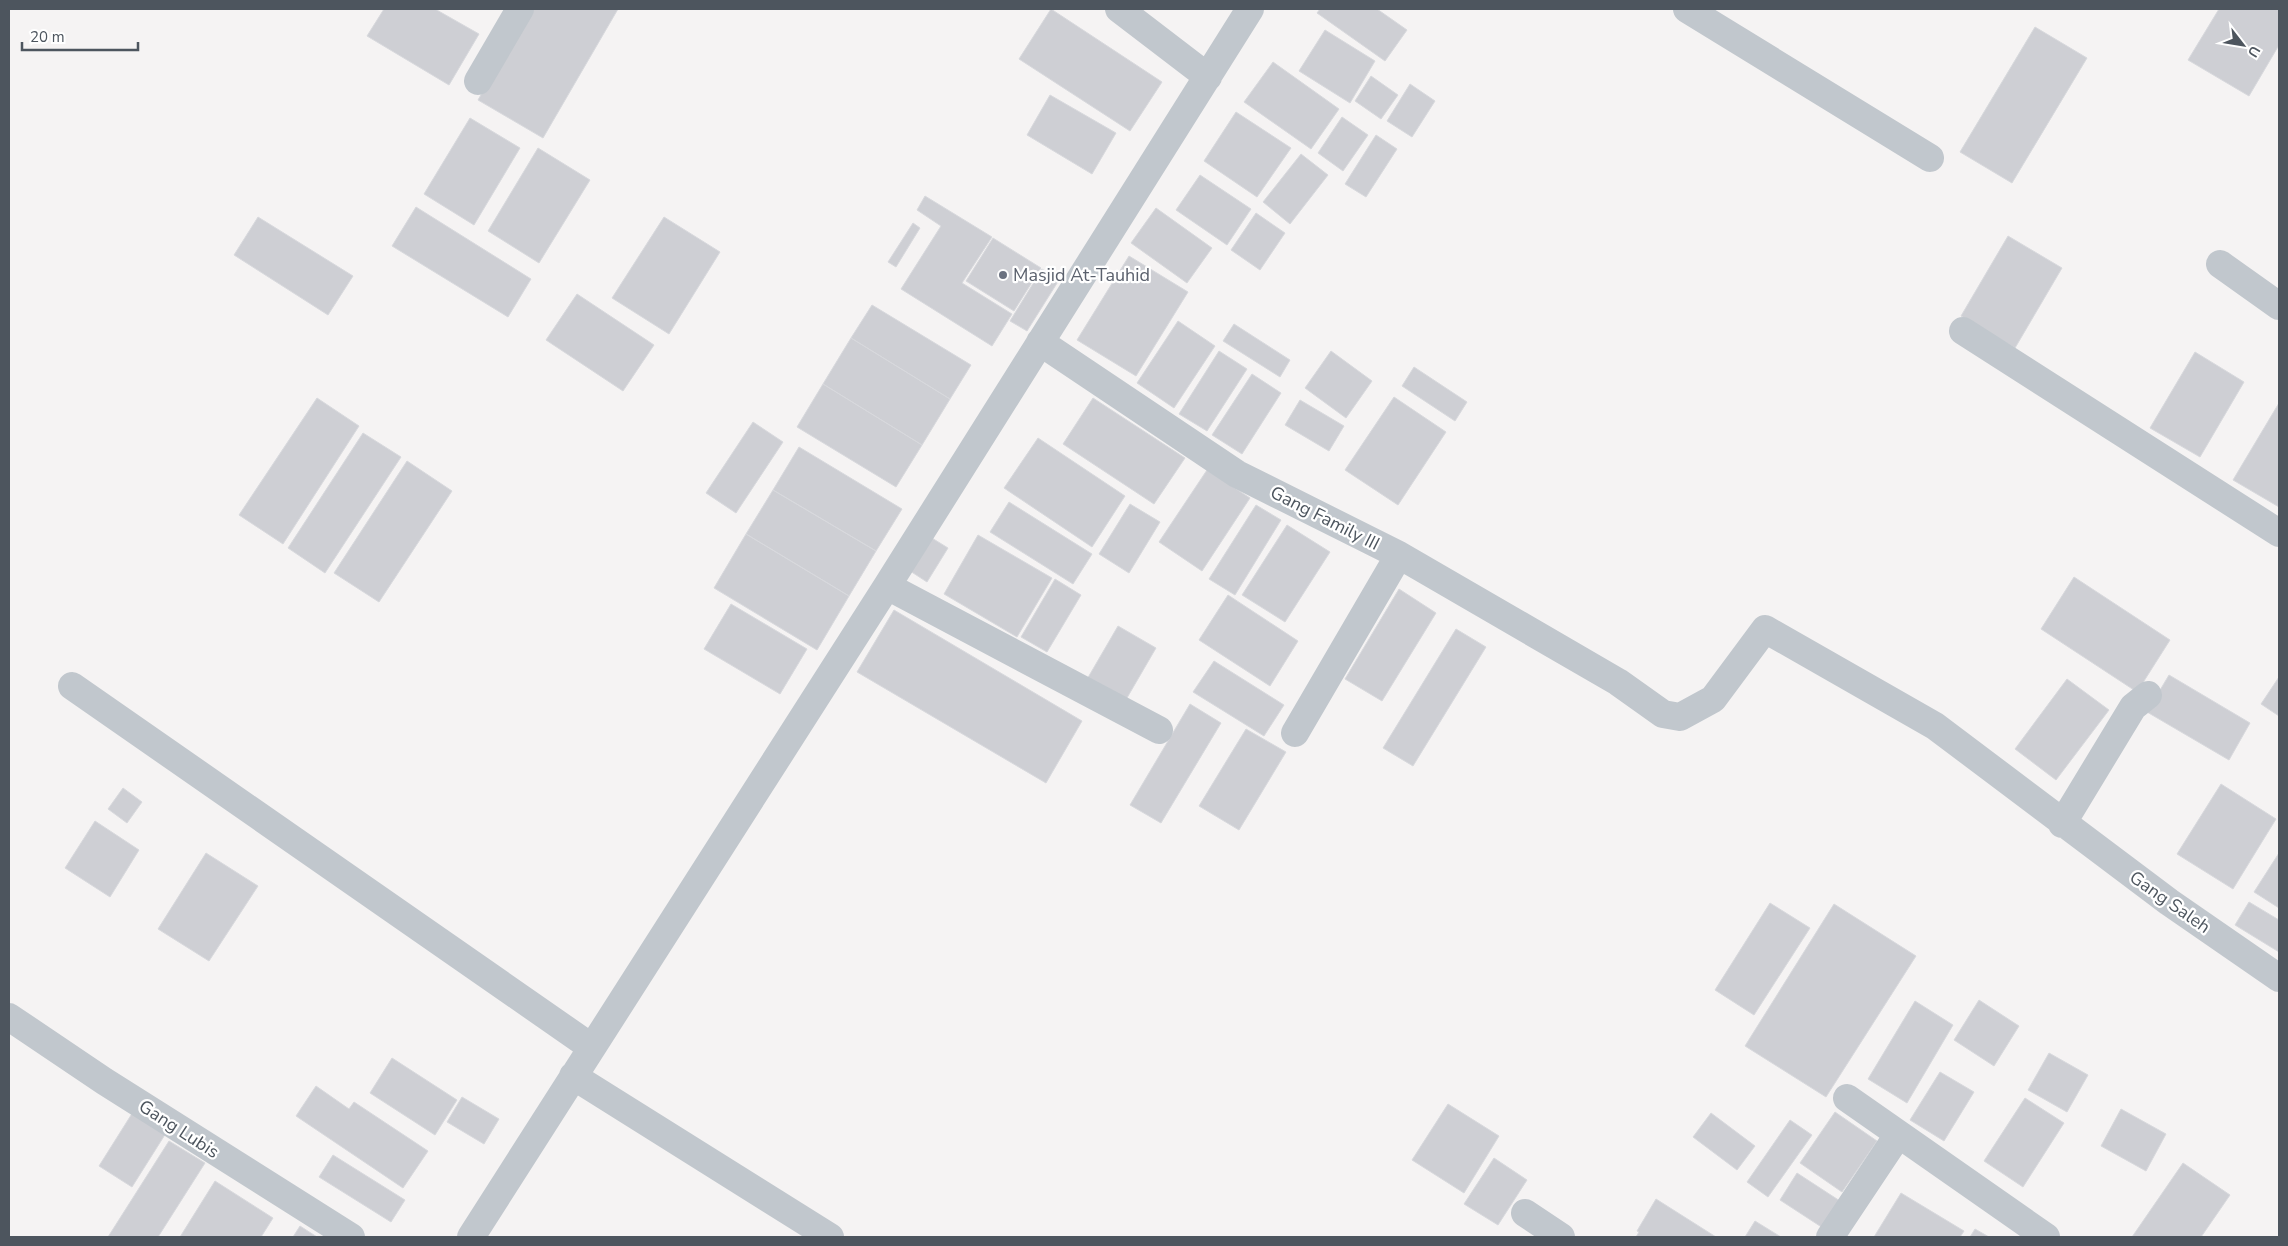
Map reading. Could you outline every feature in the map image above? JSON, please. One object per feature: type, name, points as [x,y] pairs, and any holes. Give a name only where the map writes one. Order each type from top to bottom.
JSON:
[{"type":"street","points":[[478,81],[520,9]]},
{"type":"street","points":[[1119,9],[1208,77]]},
{"type":"street","points":[[471,1237],[887,586],[1250,9]]},
{"type":"street","points":[[1687,9],[1930,158]]},
{"type":"street","points":[[2220,264],[2279,306]]},
{"type":"street","points":[[1963,331],[2279,533]]},
{"type":"street","name":"Gang Family III","points":[[1040,342],[1237,474],[1400,555],[1618,682],[1663,714],[1680,718],[1713,699],[1765,629],[1935,726],[2062,824]]},
{"type":"street","points":[[1295,733],[1400,555]]},
{"type":"street","points":[[887,586],[1159,730]]},
{"type":"street","points":[[72,686],[591,1047]]},
{"type":"street","points":[[2062,824],[2133,707],[2148,695]]},
{"type":"street","name":"Gang Saleh","points":[[2062,824],[2169,902],[2279,978]]},
{"type":"street","name":"Gang Lubis","points":[[9,1017],[104,1081],[350,1237]]},
{"type":"street","points":[[573,1076],[830,1237]]},
{"type":"street","points":[[1848,1098],[1898,1135],[2046,1237]]},
{"type":"street","points":[[1830,1237],[1898,1135]]},
{"type":"street","points":[[1525,1213],[1561,1237]]},
{"type":"building","points":[[384,9],[435,9],[479,34],[449,85],[367,36]]},
{"type":"building","points":[[531,9],[618,9],[543,138],[478,100]]},
{"type":"building","points":[[1051,9],[1162,82],[1130,131],[1019,59]]},
{"type":"building","points":[[1320,9],[1377,9],[1407,30],[1385,61],[1317,13]]},
{"type":"building","points":[[2219,9],[2279,9],[2279,45],[2249,96],[2188,60]]},
{"type":"building","points":[[2035,27],[2087,58],[2012,183],[1960,152]]},
{"type":"building","points":[[1325,30],[1375,61],[1350,103],[1299,71]]},
{"type":"building","points":[[1273,62],[1339,109],[1311,149],[1244,102]]},
{"type":"building","points":[[1371,76],[1398,95],[1381,119],[1355,101]]},
{"type":"building","points":[[1410,84],[1435,101],[1412,137],[1387,121]]},
{"type":"building","points":[[1050,95],[1116,133],[1092,174],[1027,135]]},
{"type":"building","points":[[1236,112],[1291,148],[1257,197],[1204,161]]},
{"type":"building","points":[[1342,117],[1368,135],[1343,171],[1318,153]]},
{"type":"building","points":[[470,118],[520,148],[474,225],[424,194]]},
{"type":"building","points":[[1376,135],[1397,149],[1366,197],[1345,184]]},
{"type":"building","points":[[538,148],[590,180],[539,263],[488,231]]},
{"type":"building","points":[[1301,154],[1328,175],[1290,224],[1263,202]]},
{"type":"building","points":[[1200,175],[1251,209],[1227,245],[1176,210]]},
{"type":"building","points":[[925,196],[992,237],[962,283],[1012,314],[992,346],[901,289],[941,226],[917,210]]},
{"type":"building","points":[[416,207],[531,279],[508,317],[392,246]]},
{"type":"building","points":[[1156,208],[1212,248],[1187,283],[1131,243]]},
{"type":"building","points":[[1256,213],[1285,233],[1260,270],[1231,250]]},
{"type":"building","points":[[258,217],[353,276],[328,315],[234,255]]},
{"type":"building","points":[[664,217],[720,252],[669,334],[612,298]]},
{"type":"building","points":[[913,223],[920,228],[896,267],[888,262]]},
{"type":"building","points":[[2008,236],[2062,268],[2015,348],[1961,316]]},
{"type":"building","name":"Masjid At-Tauhid","points":[[993,238],[1041,268],[1014,311],[966,281]]},
{"type":"building","points":[[1129,256],[1188,292],[1136,376],[1077,340]]},
{"type":"building","points":[[1042,269],[1059,280],[1027,331],[1010,321]]},
{"type":"building","points":[[577,294],[654,345],[623,391],[546,340]]},
{"type":"building","points":[[872,305],[971,365],[950,399],[851,338]]},
{"type":"building","points":[[1178,321],[1215,346],[1174,408],[1137,383]]},
{"type":"building","points":[[1234,324],[1290,360],[1280,377],[1223,341]]},
{"type":"building","points":[[851,338],[950,399],[922,445],[823,384]]},
{"type":"building","points":[[1219,351],[1247,369],[1207,431],[1179,414]]},
{"type":"building","points":[[1331,351],[1372,381],[1346,418],[1305,388]]},
{"type":"building","points":[[2195,352],[2244,382],[2200,457],[2150,428]]},
{"type":"building","points":[[1414,367],[1467,402],[1455,421],[1402,386]]},
{"type":"building","points":[[1252,374],[1281,393],[1242,454],[1212,435]]},
{"type":"building","points":[[823,384],[922,445],[896,487],[797,427]]},
{"type":"building","points":[[1394,397],[1446,432],[1398,505],[1345,470]]},
{"type":"building","points":[[317,398],[359,426],[283,544],[239,515]]},
{"type":"building","points":[[1093,398],[1185,458],[1154,504],[1063,444]]},
{"type":"building","points":[[1300,400],[1344,426],[1329,451],[1285,425]]},
{"type":"building","points":[[2279,403],[2279,507],[2233,480]]},
{"type":"building","points":[[753,422],[783,442],[736,513],[706,493]]},
{"type":"building","points":[[363,433],[401,457],[325,573],[288,548]]},
{"type":"building","points":[[1038,438],[1125,496],[1092,547],[1004,488]]},
{"type":"building","points":[[799,447],[902,509],[876,551],[773,490]]},
{"type":"building","points":[[407,461],[452,491],[379,602],[334,573]]},
{"type":"building","points":[[1207,470],[1250,498],[1202,571],[1159,542]]},
{"type":"building","points":[[773,490],[876,551],[849,596],[746,534]]},
{"type":"building","points":[[1009,502],[1092,554],[1073,584],[990,532]]},
{"type":"building","points":[[1130,504],[1160,522],[1129,573],[1099,554]]},
{"type":"building","points":[[1256,505],[1281,520],[1235,595],[1209,579]]},
{"type":"building","points":[[1287,525],[1330,552],[1285,622],[1242,595]]},
{"type":"building","points":[[746,534],[849,596],[817,650],[714,588]]},
{"type":"building","points":[[927,535],[948,548],[927,582],[907,569]]},
{"type":"building","points":[[978,535],[1052,578],[1017,637],[944,594]]},
{"type":"building","points":[[2074,577],[2170,640],[2137,692],[2041,629]]},
{"type":"building","points":[[1055,579],[1081,595],[1047,652],[1021,637]]},
{"type":"building","points":[[1399,589],[1436,613],[1382,701],[1345,679]]},
{"type":"building","points":[[1228,595],[1298,641],[1270,686],[1199,640]]},
{"type":"building","points":[[731,604],[807,649],[780,694],[704,649]]},
{"type":"building","points":[[894,610],[1082,721],[1046,783],[857,672]]},
{"type":"building","points":[[1118,626],[1156,648],[1124,703],[1086,681]]},
{"type":"building","points":[[1456,629],[1486,647],[1413,766],[1383,748]]},
{"type":"building","points":[[1214,661],[1284,705],[1264,736],[1193,692]]},
{"type":"building","points":[[2169,675],[2250,723],[2229,760],[2147,712]]},
{"type":"building","points":[[2279,677],[2279,716],[2261,704]]},
{"type":"building","points":[[2067,679],[2109,710],[2056,780],[2015,749]]},
{"type":"building","points":[[1190,704],[1221,723],[1161,823],[1130,805]]},
{"type":"building","points":[[1246,729],[1286,752],[1239,830],[1199,806]]},
{"type":"building","points":[[2221,784],[2276,819],[2233,889],[2177,854]]},
{"type":"building","points":[[123,788],[142,802],[127,823],[108,809]]},
{"type":"building","points":[[95,821],[139,850],[110,897],[65,868]]},
{"type":"building","points":[[206,853],[258,886],[209,961],[158,929]]},
{"type":"building","points":[[2279,853],[2279,908],[2254,892]]},
{"type":"building","points":[[2249,902],[2279,920],[2279,952],[2235,925]]},
{"type":"building","points":[[1770,903],[1810,928],[1754,1015],[1715,990]]},
{"type":"building","points":[[1834,904],[1916,956],[1826,1097],[1745,1046]]},
{"type":"building","points":[[1979,1000],[2019,1026],[1994,1066],[1954,1040]]},
{"type":"building","points":[[1915,1001],[1953,1025],[1907,1103],[1868,1079]]},
{"type":"building","points":[[2049,1053],[2088,1075],[2067,1112],[2028,1090]]},
{"type":"building","points":[[392,1058],[457,1100],[435,1135],[370,1093]]},
{"type":"building","points":[[1940,1072],[1974,1092],[1944,1141],[1910,1120]]},
{"type":"building","points":[[316,1086],[349,1109],[354,1102],[428,1151],[403,1188],[296,1116]]},
{"type":"building","points":[[462,1097],[499,1119],[484,1144],[447,1122]]},
{"type":"building","points":[[2025,1098],[2064,1123],[2023,1187],[1984,1161]]},
{"type":"building","points":[[1448,1104],[1499,1136],[1464,1193],[1412,1160]]},
{"type":"building","points":[[2121,1109],[2166,1134],[2146,1171],[2101,1146]]},
{"type":"building","points":[[133,1112],[166,1133],[132,1187],[99,1166]]},
{"type":"building","points":[[1835,1112],[1877,1141],[1842,1192],[1800,1163]]},
{"type":"building","points":[[1711,1113],[1755,1146],[1737,1170],[1693,1137]]},
{"type":"building","points":[[1790,1120],[1812,1135],[1768,1197],[1747,1182]]},
{"type":"building","points":[[169,1141],[205,1163],[158,1237],[108,1237]]},
{"type":"building","points":[[333,1155],[405,1200],[391,1222],[319,1177]]},
{"type":"building","points":[[1494,1158],[1527,1180],[1498,1225],[1464,1204]]},
{"type":"building","points":[[2183,1163],[2230,1195],[2201,1237],[2132,1237]]},
{"type":"building","points":[[1797,1173],[1840,1201],[1823,1228],[1780,1200]]},
{"type":"building","points":[[215,1181],[273,1218],[261,1237],[180,1237]]},
{"type":"building","points":[[1901,1193],[1964,1231],[1960,1237],[1874,1237]]},
{"type":"building","points":[[1656,1199],[1716,1237],[1636,1237],[1639,1232],[1637,1231]]},
{"type":"building","points":[[1755,1221],[1781,1237],[1745,1237]]},
{"type":"building","points":[[300,1226],[317,1237],[293,1237]]},
{"type":"building","points":[[1975,1229],[1989,1237],[1970,1237]]},
{"type":"place","name":"Masjid At-Tauhid","points":[[1003,275]]}]
